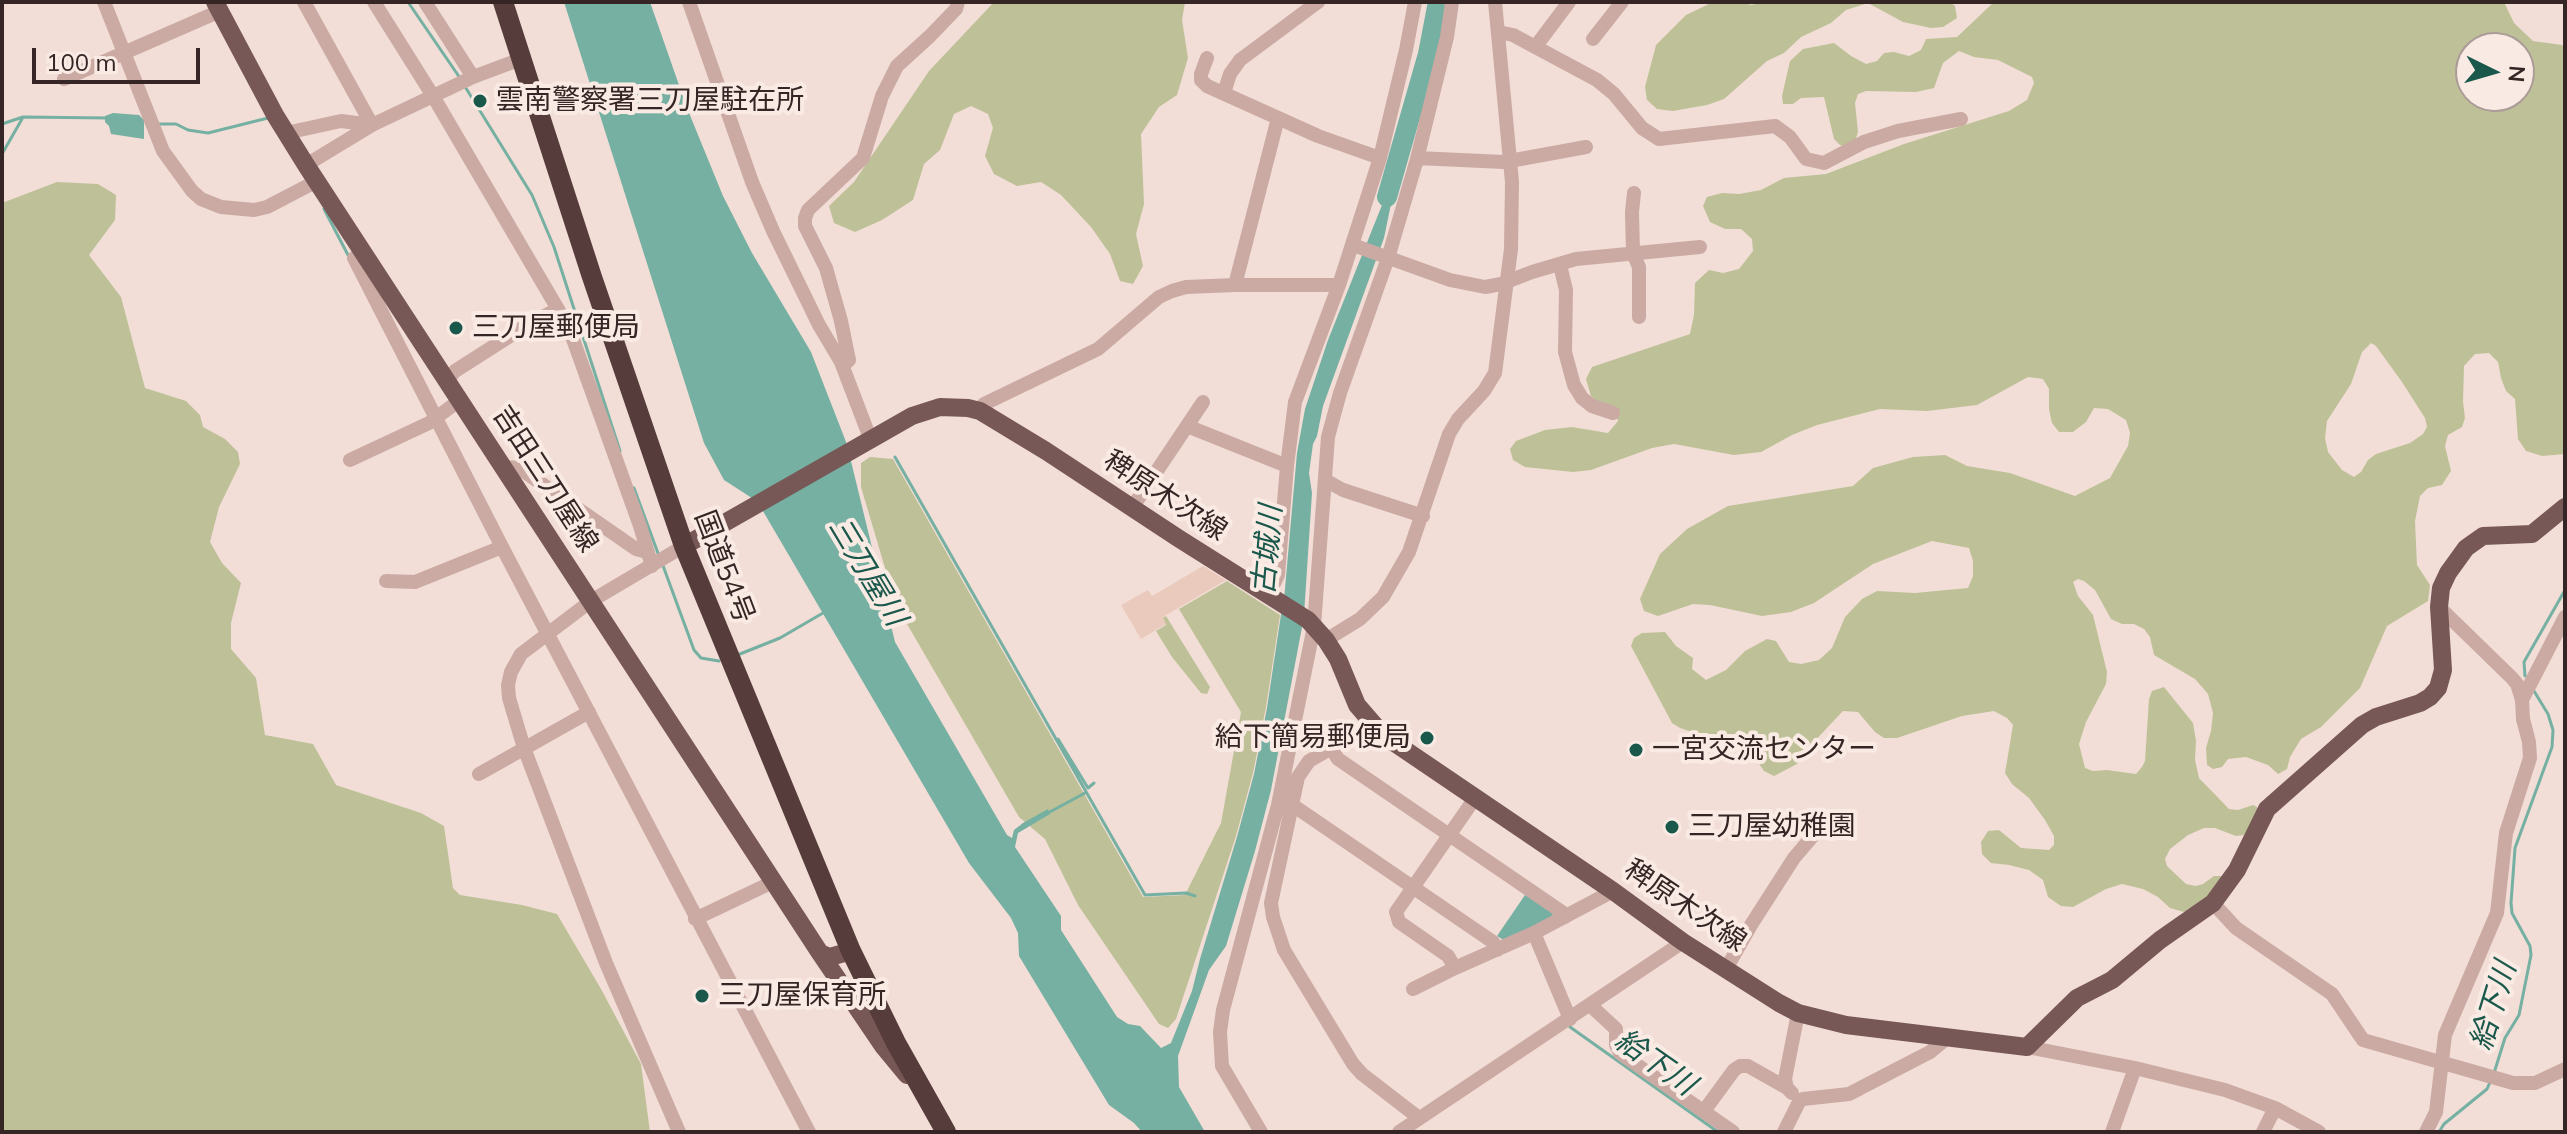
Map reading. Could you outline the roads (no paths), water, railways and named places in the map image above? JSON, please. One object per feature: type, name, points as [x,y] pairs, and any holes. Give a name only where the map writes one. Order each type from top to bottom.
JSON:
[{"type":"highway","name":"国道54号","points":[[503,2],[592,277],[668,553],[851,951],[926,1100],[946,1132]]},
{"type":"main road","name":"吉田三刀屋線","points":[[217,7],[311,173],[820,953],[883,1046],[926,1100]]},
{"type":"main road","name":"稗原木次線","points":[[668,553],[866,440],[926,410],[954,407],[980,411],[1274,597],[1316,629],[1338,659],[1357,705],[1372,725],[1683,942],[1798,1013],[1846,1025],[2027,1047]]},
{"type":"main road","points":[[2027,1047],[2077,998],[2112,980],[2160,940],[2213,903],[2237,870],[2267,809],[2362,725],[2376,717],[2420,703],[2438,688],[2443,670],[2439,607],[2445,578],[2474,541],[2483,536],[2532,534],[2565,507]]},
{"type":"main road","points":[[820,953],[830,957],[851,951]]},
{"type":"street","points":[[104,2],[163,151],[192,191],[201,199],[221,207],[254,210],[267,207],[372,125],[466,80],[521,59]]},
{"type":"street","points":[[304,2],[372,125]]},
{"type":"street","points":[[374,2],[569,328],[668,553]]},
{"type":"street","points":[[425,2],[466,80]]},
{"type":"street","points":[[689,2],[752,182],[819,325],[843,366],[866,440]]},
{"type":"street","points":[[843,366],[849,360],[841,321],[826,268],[810,237],[805,218],[808,210],[863,158],[882,96],[897,66],[956,9],[958,2]]},
{"type":"street","points":[[1224,93],[1230,74],[1240,60],[1318,2]]},
{"type":"street","points":[[1274,597],[1295,402],[1354,246],[1380,158],[1415,2]]},
{"type":"street","points":[[1261,1132],[1222,1066],[1220,1032],[1223,1010],[1278,805],[1316,629],[1328,437],[1417,158],[1447,37],[1452,2]]},
{"type":"street","points":[[1316,629],[1360,619],[1383,597],[1409,552],[1453,425],[1492,380],[1511,236],[1510,161],[1495,2]]},
{"type":"street","points":[[1536,46],[1569,2]]},
{"type":"street","points":[[1593,39],[1622,2]]},
{"type":"street","points":[[64,79],[217,7]]},
{"type":"street","points":[[1498,32],[1536,46],[1606,86],[1642,128],[1659,139],[1775,126],[1790,137],[1806,159],[1824,163],[1864,142],[1898,131],[1961,119]]},
{"type":"street","points":[[1207,58],[1201,80],[1207,86],[1380,158]]},
{"type":"street","points":[[1235,285],[1278,118]]},
{"type":"street","points":[[286,133],[341,121],[372,125]]},
{"type":"street","points":[[1417,158],[1510,161],[1586,147]]},
{"type":"street","points":[[1634,193],[1633,253],[1639,267],[1639,317]]},
{"type":"street","points":[[1354,246],[1450,280],[1485,287],[1596,256],[1700,247]]},
{"type":"street","points":[[364,253],[354,258],[545,636],[589,712],[809,1132]]},
{"type":"street","points":[[1560,265],[1566,290],[1565,352],[1574,385],[1592,406],[1613,413]]},
{"type":"street","points":[[980,411],[984,404],[1098,349],[1159,297],[1172,291],[1186,287],[1235,285],[1339,285]]},
{"type":"street","points":[[447,381],[467,363],[558,309]]},
{"type":"street","points":[[350,460],[429,423],[460,400]]},
{"type":"street","points":[[1132,508],[1203,402]]},
{"type":"street","points":[[1187,426],[1287,466]]},
{"type":"street","points":[[504,467],[519,468],[636,549],[668,553]]},
{"type":"street","points":[[1325,480],[1343,490],[1423,516]]},
{"type":"street","points":[[386,581],[415,582],[502,547]]},
{"type":"street","points":[[668,553],[591,601],[521,654],[508,685],[524,748],[606,963],[679,1132]]},
{"type":"street","points":[[2426,1132],[2436,1112],[2445,1035],[2497,913],[2506,833],[2530,758],[2517,684],[2439,607]]},
{"type":"street","points":[[2522,700],[2565,617]]},
{"type":"street","points":[[479,774],[589,712]]},
{"type":"street","points":[[1372,725],[1309,761],[1298,777],[1271,903],[1278,937],[1353,1064],[1419,1118]]},
{"type":"street","points":[[1331,748],[1338,759],[1565,917]]},
{"type":"street","points":[[1455,968],[1448,956],[1397,919],[1396,912],[1475,798]]},
{"type":"street","points":[[1291,804],[1493,942],[1497,950]]},
{"type":"street","points":[[1726,969],[1794,858],[1823,824]]},
{"type":"street","points":[[696,919],[775,881]]},
{"type":"street","points":[[1413,989],[1534,933],[1613,891]]},
{"type":"street","points":[[2213,903],[2236,928],[2332,994],[2363,1040],[2513,1083],[2535,1083],[2565,1069]]},
{"type":"street","points":[[1534,933],[1570,1019]]},
{"type":"street","points":[[1399,1132],[1683,942]]},
{"type":"street","points":[[1590,1005],[1616,1029],[1616,1045],[1620,1053],[1733,1132]]},
{"type":"street","points":[[1787,1088],[1785,1079],[1798,1013]]},
{"type":"street","points":[[1704,1111],[1740,1066],[1748,1066],[1787,1088],[1801,1100],[1849,1094],[1930,1052],[1947,1038]]},
{"type":"street","points":[[2027,1047],[2225,1090],[2275,1108],[2319,1132]]},
{"type":"street","points":[[2112,1132],[2135,1068]]},
{"type":"street","points":[[1784,1132],[1801,1100]]},
{"type":"street","points":[[2263,1132],[2275,1108]]},
{"type":"water","points":[[564,2],[650,2],[687,108],[723,196],[752,253],[811,352],[848,447],[755,500],[724,480],[704,443]]},
{"type":"water","points":[[113,113],[139,115],[144,120],[144,139],[111,134],[105,116]]},
{"type":"water","points":[[1400,160],[1384,238],[1323,406],[1313,444],[1309,473],[1312,493],[1304,615],[1284,600],[1297,453],[1305,409],[1328,340]]},
{"type":"water","name":"三刀屋川","points":[[849,453],[895,642],[1007,835],[1012,838],[1014,830],[1048,809],[1050,814],[1018,833],[1015,847],[1061,916],[1061,930],[1117,1017],[1128,1024],[1140,1026],[1161,1048],[1171,1043],[1192,991],[1237,837],[1267,708],[1282,608],[1303,622],[1271,790],[1255,851],[1226,946],[1209,970],[1178,1056],[1179,1087],[1205,1132],[1142,1132],[1109,1105],[1019,956],[1018,933],[1011,918],[969,863],[760,506]]},
{"type":"water","points":[[1525,895],[1553,913],[1552,919],[1507,942],[1497,936]]},
{"type":"waterway","points":[[408,2],[460,78]]},
{"type":"waterway","name":"古城川","points":[[1387,197],[1428,54],[1438,2]]},
{"type":"waterway","points":[[464,85],[532,195],[554,247],[620,451]]},
{"type":"waterway","points":[[2,124],[23,117],[108,118]]},
{"type":"waterway","points":[[159,124],[176,124],[188,130],[208,133],[268,118]]},
{"type":"waterway","points":[[2,154],[22,119]]},
{"type":"waterway","points":[[324,209],[348,255]]},
{"type":"waterway","points":[[895,457],[1145,895],[1186,893],[1195,896]]},
{"type":"waterway","points":[[634,488],[659,556]]},
{"type":"waterway","points":[[662,563],[694,650],[701,658],[719,661]]},
{"type":"waterway","name":"給下川","points":[[2525,676],[2524,662],[2565,590]]},
{"type":"waterway","points":[[740,654],[780,638],[823,613]]},
{"type":"waterway","name":"給下川","points":[[2494,1073],[2505,1038],[2519,1015],[2531,955],[2530,946],[2512,913],[2511,903],[2515,848],[2552,747],[2553,730],[2548,714],[2534,691]]},
{"type":"waterway","points":[[1058,739],[1088,788],[1094,783]]},
{"type":"waterway","points":[[1046,814],[1085,793]]},
{"type":"waterway","name":"給下川","points":[[1570,1027],[1718,1132]]},
{"type":"waterway","name":"給下川","points":[[2439,1132],[2444,1124],[2487,1089],[2491,1080]]},
{"type":"place","name":"雲南警察署三刀屋駐在所","points":[[480,101]]},
{"type":"place","name":"三刀屋郵便局","points":[[456,328]]},
{"type":"place","name":"給下簡易郵便局","points":[[1427,738]]},
{"type":"place","name":"一宮交流センター","points":[[1636,750]]},
{"type":"place","name":"三刀屋幼稚園","points":[[1672,827]]},
{"type":"place","name":"三刀屋保育所","points":[[702,996]]}]
